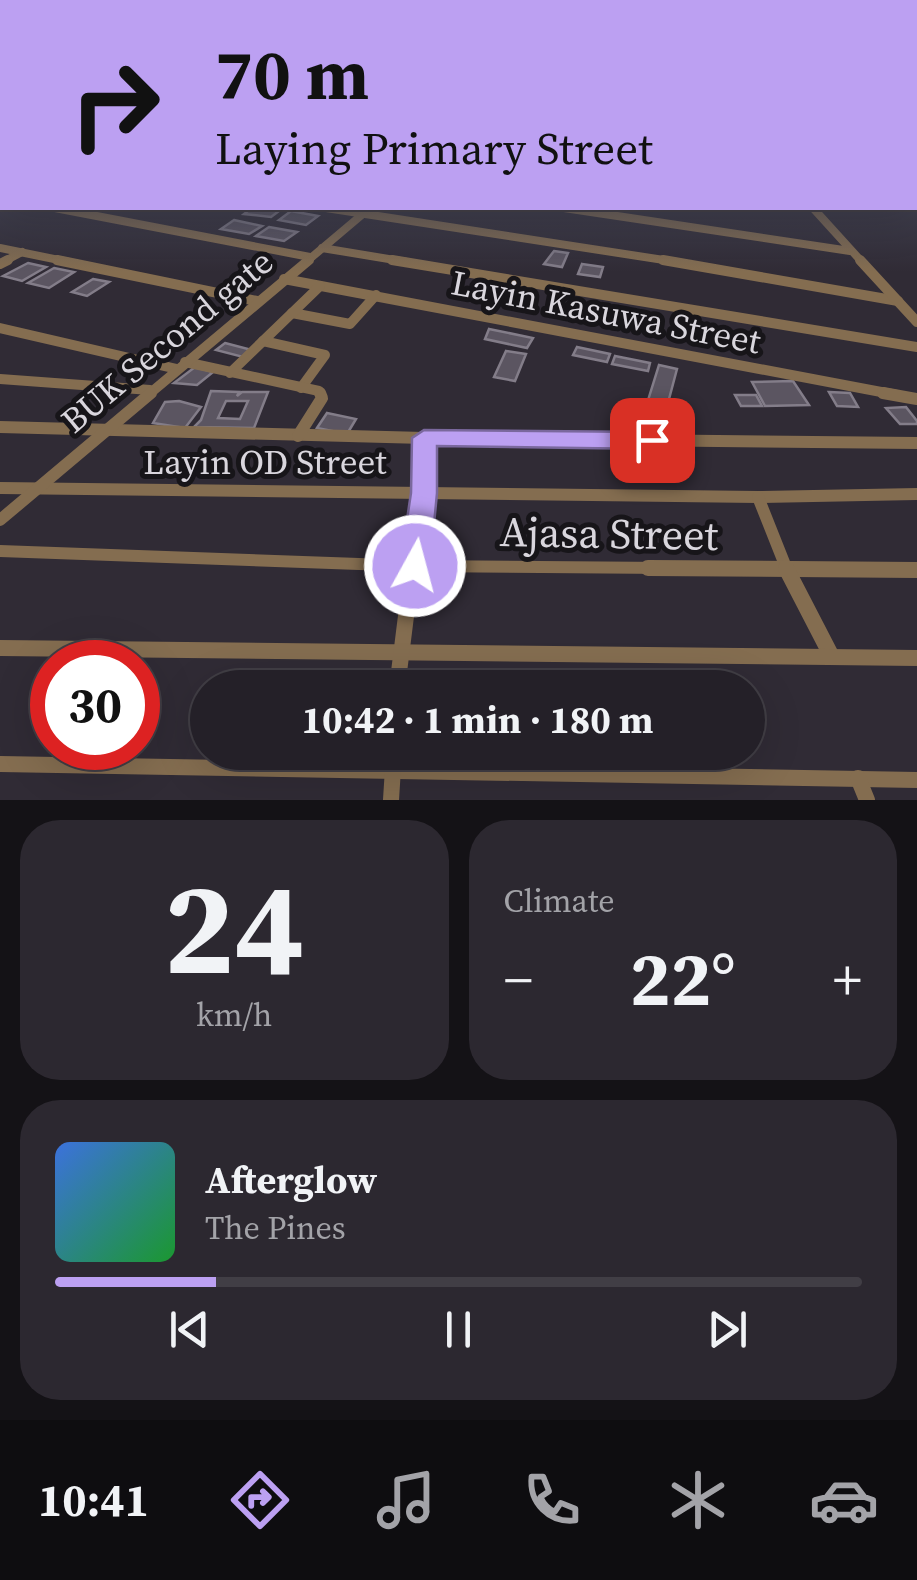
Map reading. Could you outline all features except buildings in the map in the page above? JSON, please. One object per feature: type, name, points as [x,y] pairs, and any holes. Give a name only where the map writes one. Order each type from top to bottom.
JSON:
[{"type":"street","points":[[65,210],[310,257]]},
{"type":"street","points":[[577,210],[850,251]]},
{"type":"street","points":[[814,210],[917,322]]},
{"type":"street","points":[[367,211],[898,301]]},
{"type":"street","name":"BUK Second gate","points":[[0,520],[367,211]]},
{"type":"street","points":[[0,248],[257,300]]},
{"type":"street","points":[[322,248],[917,347]]},
{"type":"street","points":[[0,264],[22,252]]},
{"type":"street","name":"Layin Kasuwa Street","points":[[284,279],[917,399]]},
{"type":"street","points":[[230,373],[320,286]]},
{"type":"street","points":[[292,313],[350,324],[376,296]]},
{"type":"street","points":[[0,328],[36,339]]},
{"type":"street","points":[[0,336],[36,339],[319,391],[322,398],[298,436]]},
{"type":"street","points":[[264,340],[325,356],[301,388]]},
{"type":"street","points":[[0,379],[151,390]]},
{"type":"street","points":[[0,427],[298,436],[917,443]]},
{"type":"street","points":[[398,670],[424,493],[424,438]]},
{"type":"street","name":"Layin OD Street","points":[[0,488],[758,497],[917,494]]},
{"type":"street","points":[[758,497],[787,570],[832,657]]},
{"type":"street","name":"Ajasa Street","points":[[0,551],[415,566],[917,570]]},
{"type":"street","points":[[0,648],[917,658]]},
{"type":"street","points":[[0,764],[190,763]]},
{"type":"street","points":[[391,800],[393,770]]},
{"type":"street","points":[[626,770],[917,780]]},
{"type":"street","points":[[858,778],[868,800]]},
{"type":"route","points":[[415,566],[424,493],[424,438],[652,440]]}]
